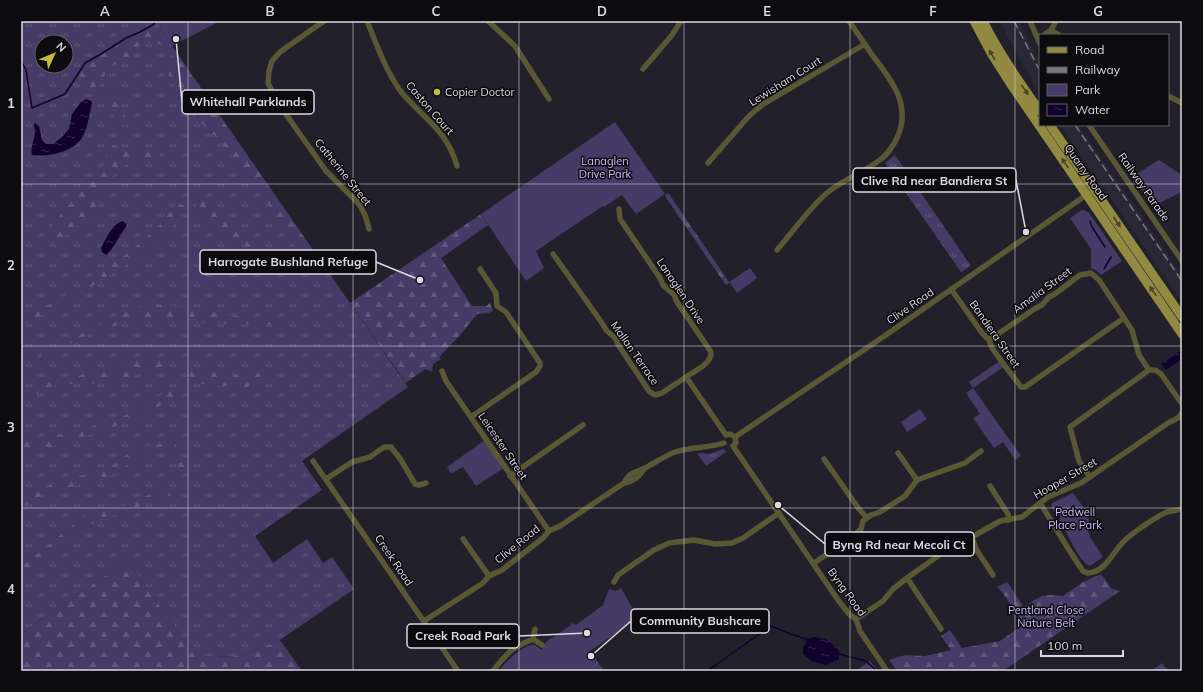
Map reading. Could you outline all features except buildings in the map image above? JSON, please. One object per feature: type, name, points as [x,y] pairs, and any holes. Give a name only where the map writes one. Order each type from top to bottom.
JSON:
[{"type":"main road","name":"Quarry Road","points":[[974,21],[1000,68],[1039,121]]},
{"type":"main road","points":[[983,21],[1008,66],[1039,110]]},
{"type":"main road","name":"Quarry Road","points":[[1043,126],[1091,192],[1148,275],[1182,317]]},
{"type":"main road","name":"Quarry Road","points":[[1051,126],[1091,192]]},
{"type":"main road","name":"Quarry Road","points":[[1148,275],[1182,334]]},
{"type":"street","name":"Catherine Street","points":[[324,21],[280,52],[272,61],[268,83],[278,103],[326,171],[359,204],[365,215],[369,229]]},
{"type":"street","name":"Caston Court","points":[[367,21],[395,82],[403,93],[446,140],[453,152],[457,166]]},
{"type":"street","points":[[488,21],[515,46],[549,99]]},
{"type":"street","points":[[643,69],[681,21]]},
{"type":"street","points":[[777,250],[827,193],[872,166],[884,157],[894,144],[900,132],[902,108],[899,96],[892,82],[849,21]]},
{"type":"street","points":[[1030,21],[1039,40]]},
{"type":"street","points":[[1045,34],[1051,30],[1056,21]]},
{"type":"street","points":[[1051,30],[1057,34]]},
{"type":"street","name":"Lewisham Court","points":[[708,163],[749,116],[762,105],[865,44]]},
{"type":"street","points":[[1169,96],[1182,103]]},
{"type":"street","name":"Railway Parade","points":[[1090,126],[1182,261]]},
{"type":"street","name":"Clive Road","points":[[735,436],[952,289],[1091,192]]},
{"type":"street","name":"Lanaglen Drive","points":[[619,209],[620,218],[660,278],[663,285],[674,294],[676,302],[711,352],[708,362],[686,377]]},
{"type":"street","name":"Mallan Terrace","points":[[553,254],[602,323],[604,329],[615,338],[652,394],[655,395],[662,393],[686,377]]},
{"type":"street","points":[[471,417],[536,372],[540,366],[506,312],[497,306],[496,293],[480,269]]},
{"type":"street","name":"Amalia Street","points":[[989,340],[1042,305],[1049,297],[1080,275],[1084,273],[1091,273],[1096,276],[1132,330],[1139,355],[1149,370],[1155,370],[1161,374],[1182,404]]},
{"type":"street","name":"Bandiera Street","points":[[952,289],[982,333],[989,340],[992,348],[1021,387],[1025,387],[1124,318]]},
{"type":"street","points":[[1090,477],[1079,461],[1070,427],[1149,370]]},
{"type":"street","name":"Leicester Street","points":[[442,371],[446,380],[510,476],[549,531]]},
{"type":"street","points":[[686,377],[726,435]]},
{"type":"street","name":"Hooper Street","points":[[856,619],[883,601],[893,589],[959,541],[964,538],[972,537],[1000,521],[1022,517],[1048,497],[1081,483],[1178,418],[1182,413]]},
{"type":"street","points":[[510,476],[583,425]]},
{"type":"street","points":[[730,434],[735,436],[736,441],[733,446],[729,447],[724,444],[723,440],[726,435],[730,434]]},
{"type":"street","name":"Clive Road","points":[[424,621],[482,583],[489,576],[502,570],[543,538],[549,531],[560,526],[624,483],[627,476],[683,450],[724,444]]},
{"type":"street","name":"Byng Road","points":[[733,446],[849,614],[856,619],[860,631],[887,671]]},
{"type":"street","points":[[326,479],[352,462],[370,457],[384,447],[391,447],[401,460],[415,484],[419,485],[426,483]]},
{"type":"street","points":[[814,563],[854,536],[863,521],[867,518],[884,510],[905,496],[917,480],[965,463],[981,451]]},
{"type":"street","points":[[898,453],[917,480]]},
{"type":"street","points":[[824,459],[867,518]]},
{"type":"street","name":"Creek Road","points":[[313,461],[458,671]]},
{"type":"street","points":[[990,486],[1008,514],[1009,520]]},
{"type":"street","points":[[1040,503],[1059,532],[1069,552],[1083,572],[1087,574],[1096,572],[1104,566],[1126,539],[1166,513],[1182,509]]},
{"type":"street","points":[[614,582],[618,575],[654,550],[669,543],[694,540],[715,544],[732,543],[743,538],[779,513]]},
{"type":"street","points":[[972,537],[980,555],[993,575]]},
{"type":"street","points":[[463,539],[489,576]]},
{"type":"street","points":[[907,578],[941,629]]},
{"type":"street","points":[[533,639],[535,629]]},
{"type":"street","points":[[533,639],[542,645]]},
{"type":"street","points":[[493,671],[506,654],[516,646],[533,639]]},
{"type":"shaded area","points":[[1000,21],[1018,21],[1039,61],[1039,93]]},
{"type":"shaded area","points":[[1061,126],[1079,126],[1182,275],[1182,302]]},
{"type":"green space","points":[[21,21],[161,21],[160,27],[163,33],[408,387],[302,461],[322,490],[255,536],[273,563],[307,539],[323,563],[332,557],[354,589],[280,640],[241,656],[197,657],[127,561],[21,634]]},
{"type":"green space","points":[[161,21],[173,21],[163,33],[160,27]]},
{"type":"green space","points":[[173,21],[220,21],[172,46],[163,33]]},
{"type":"green space","points":[[156,23],[168,41],[163,46],[150,40],[139,45],[128,59],[108,68],[95,94],[87,94],[78,79],[85,65]]},
{"type":"green space","points":[[169,43],[311,248],[294,249],[290,236],[238,161],[216,137],[183,106],[167,71],[173,51]]},
{"type":"green space","points":[[120,86],[119,102],[129,124],[124,127],[107,108],[107,90]]},
{"type":"green space","name":"Lanaglen Drive Park","points":[[615,122],[665,194],[636,214],[622,195],[604,207],[603,206],[536,251],[544,268],[526,281],[481,214]]},
{"type":"green space","points":[[108,144],[160,155],[155,164],[136,160],[118,169],[103,188],[95,212],[86,224],[72,228],[56,245],[45,236],[65,209],[105,164]]},
{"type":"green space","points":[[895,155],[971,266],[961,272],[885,163]]},
{"type":"green space","points":[[1159,160],[1182,175],[1182,192],[1153,206],[1133,176]]},
{"type":"green space","points":[[667,193],[729,282],[728,285],[725,284],[665,196]]},
{"type":"green space","points":[[201,199],[253,238],[267,256],[260,255],[216,228],[195,206]]},
{"type":"green space","points":[[177,203],[186,206],[166,236],[145,253],[35,320],[21,324],[21,313],[33,314],[78,288],[129,252],[157,228]]},
{"type":"green space","points":[[1082,210],[1090,214],[1122,261],[1101,275],[1091,268],[1091,249],[1070,218]]},
{"type":"green space","points":[[481,214],[488,225],[441,258],[472,306],[486,306],[490,303],[493,311],[477,314],[462,333],[439,357],[441,359],[433,364],[432,372],[425,369],[406,383],[350,303]]},
{"type":"green space","points":[[750,268],[757,278],[737,293],[729,282]]},
{"type":"green space","points":[[146,303],[183,307],[287,325],[131,321],[91,333],[31,364],[32,360],[89,330]]},
{"type":"green space","points":[[131,360],[163,361],[169,366],[107,383],[60,384],[21,400],[21,393],[61,378],[114,369]]},
{"type":"green space","points":[[1001,360],[1005,366],[973,388],[969,382]]},
{"type":"green space","points":[[193,369],[241,375],[265,373],[247,388],[193,383],[189,375]]},
{"type":"green space","points":[[973,388],[1021,456],[1015,460],[1003,442],[994,448],[973,418],[980,414],[966,393]]},
{"type":"green space","points":[[179,389],[176,398],[125,423],[21,457],[21,443],[84,429],[132,413],[162,394]]},
{"type":"green space","points":[[920,409],[927,419],[907,432],[901,422]]},
{"type":"green space","points":[[169,437],[179,437],[173,447],[153,448],[110,476],[42,495],[21,508],[21,497],[57,482],[107,469],[137,448],[158,444]]},
{"type":"green space","points":[[485,440],[504,468],[476,486],[463,467],[451,474],[447,467]]},
{"type":"green space","points":[[724,449],[726,452],[706,466],[697,453],[709,454]]},
{"type":"green space","points":[[188,461],[175,482],[172,481],[179,463]]},
{"type":"green space","points":[[167,489],[171,495],[91,524],[21,585],[21,567],[87,514],[120,507],[140,498]]},
{"type":"green space","name":"Pedwell Place Park","points":[[1073,493],[1087,512],[1089,522],[1087,526],[1090,537],[1103,557],[1090,566],[1077,552],[1059,520],[1061,518],[1059,514],[1057,516],[1051,506],[1052,503]]},
{"type":"green space","points":[[127,561],[197,657],[241,656],[280,640],[302,671],[21,671],[21,634]]},
{"type":"green space","name":"Pentland Close Nature Belt","points":[[1101,574],[1112,589],[1120,591],[1003,671],[897,671],[889,660],[905,655],[925,656],[951,650],[941,636],[950,630],[962,648],[1000,641],[1024,624],[997,587],[1007,582],[1024,607],[1042,596],[1063,596],[1083,582]]},
{"type":"green space","points":[[621,588],[638,618],[590,651],[604,671],[499,671],[509,659],[524,648],[534,645],[541,650],[546,642],[571,625],[571,623],[576,625],[603,605],[609,589],[616,591]]},
{"type":"green space","points":[[590,651],[604,671],[595,671],[589,661]]},
{"type":"green space","points":[[870,661],[878,671],[856,671]]},
{"type":"green space","points":[[1162,663],[1168,671],[1151,671]]},
{"type":"water","points":[[86,99],[92,103],[85,131],[77,144],[65,151],[51,155],[32,155],[35,133],[34,123],[39,126],[42,140],[46,144],[53,144],[69,129],[72,114],[81,102]]},
{"type":"water","points":[[123,221],[127,225],[111,250],[106,255],[102,252],[102,246],[113,228]]},
{"type":"water","points":[[1182,350],[1182,359],[1166,370],[1161,364]]},
{"type":"water","points":[[814,637],[822,638],[831,642],[839,651],[839,659],[827,665],[813,662],[803,654],[803,647],[806,643],[806,639]]},
{"type":"waterway","points":[[21,61],[26,70],[32,108],[65,94],[85,63],[126,38],[154,24],[155,21]]},
{"type":"waterway","points":[[1090,221],[1092,227],[1105,247]]},
{"type":"waterway","points":[[1104,269],[1111,257]]},
{"type":"waterway","points":[[707,671],[771,626],[806,639]]},
{"type":"waterway","points":[[839,654],[866,661],[877,671]]},
{"type":"railway","points":[[1014,21],[1039,69]]},
{"type":"railway","points":[[1076,126],[1182,281]]},
{"type":"place","name":"Whitehall Parklands","points":[[176,39]]},
{"type":"place","name":"Copier Doctor","points":[[437,92]]},
{"type":"place","name":"Clive Rd near Bandiera St","points":[[1026,232]]},
{"type":"place","name":"Harrogate Bushland Refuge","points":[[420,280]]},
{"type":"place","name":"Byng Rd near Mecoli Ct","points":[[778,505]]},
{"type":"place","name":"Creek Road Park","points":[[587,633]]},
{"type":"place","name":"Community Bushcare","points":[[591,656]]}]
